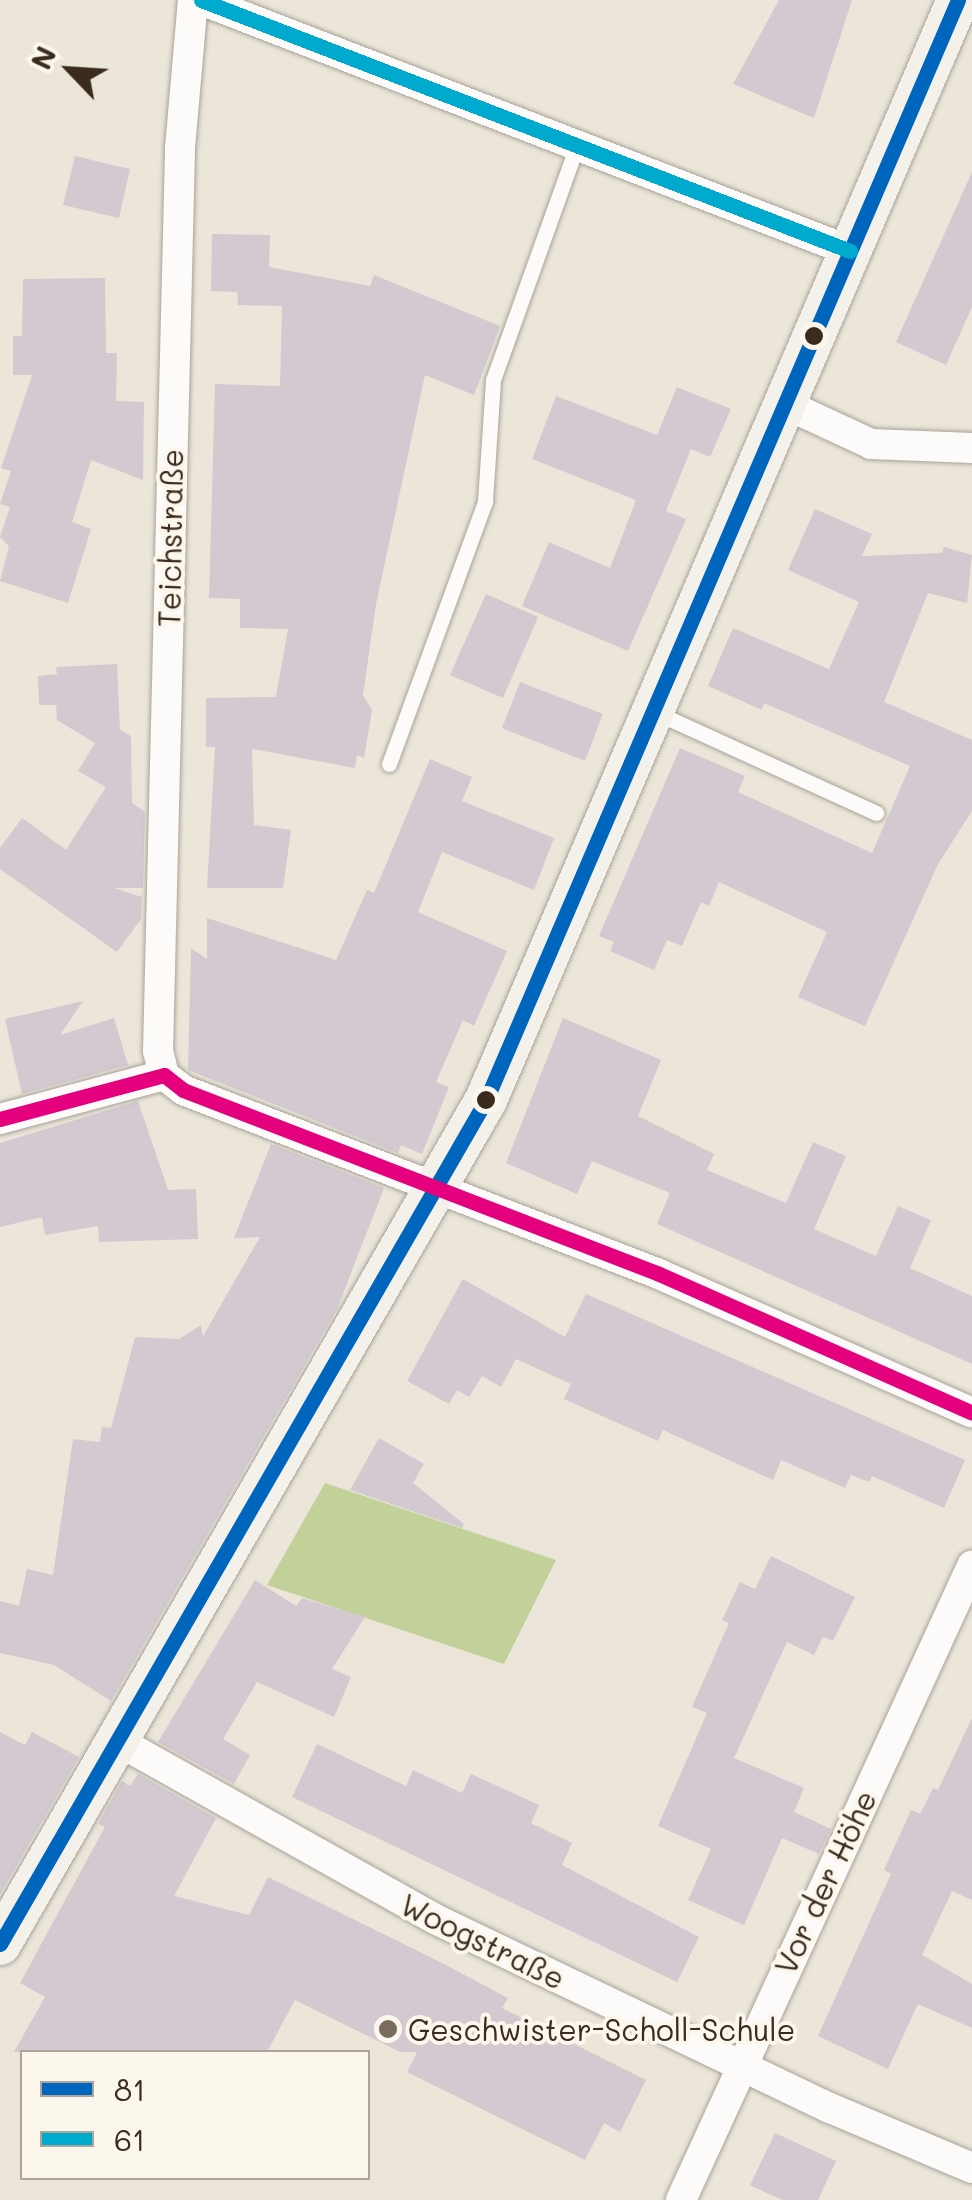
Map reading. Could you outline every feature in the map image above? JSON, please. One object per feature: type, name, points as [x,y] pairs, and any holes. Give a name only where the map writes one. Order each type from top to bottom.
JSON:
[{"type":"street","name":"Teichstraße","points":[[164,1075],[158,1052],[180,165],[193,0]]},
{"type":"street","points":[[201,0],[850,251]]},
{"type":"street","points":[[0,1944],[440,1189],[516,1036],[958,0]]},
{"type":"street","points":[[785,404],[871,444],[972,448]]},
{"type":"street","points":[[0,1119],[164,1075],[183,1090],[658,1274],[972,1413]]},
{"type":"street","name":"Vor der Höhe","points":[[681,2200],[740,2064],[972,1566]]},
{"type":"street","name":"Woogstraße","points":[[116,1740],[435,1920],[972,2168]]},
{"type":"lane","points":[[389,764],[485,501],[493,380],[577,146]]},
{"type":"lane","points":[[654,711],[876,813]]},
{"type":"green space","points":[[325,1483],[556,1560],[504,1664],[267,1585]]},
{"type":"building","points":[[779,0],[852,0],[814,118],[733,84]]},
{"type":"building","points":[[75,156],[130,169],[119,218],[63,205]]},
{"type":"building","points":[[972,172],[972,307],[946,365],[896,342]]},
{"type":"building","points":[[212,234],[270,235],[269,267],[370,286],[374,275],[500,326],[474,395],[425,375],[376,604],[363,695],[372,710],[364,758],[357,755],[355,768],[252,749],[254,825],[291,830],[283,888],[207,888],[215,747],[206,747],[206,698],[276,697],[288,629],[240,628],[240,599],[209,598],[215,384],[280,386],[282,306],[238,305],[237,292],[211,291]]},
{"type":"building","points":[[105,278],[106,353],[117,353],[116,401],[144,402],[143,480],[91,460],[72,522],[91,529],[68,603],[0,581],[9,546],[0,537],[10,507],[0,504],[11,471],[1,468],[32,375],[13,375],[13,336],[22,336],[23,279]]},
{"type":"building","points":[[677,387],[731,409],[710,457],[691,449],[666,511],[686,519],[628,651],[522,606],[549,542],[610,568],[636,500],[532,459],[556,396],[657,435]]},
{"type":"building","points":[[815,509],[872,534],[862,556],[942,553],[944,547],[972,555],[967,603],[928,593],[884,702],[972,740],[972,811],[938,864],[865,1026],[798,997],[827,932],[719,882],[709,906],[701,902],[682,946],[667,940],[654,970],[610,951],[614,942],[599,936],[680,748],[745,776],[738,792],[872,853],[910,766],[764,703],[762,710],[708,686],[733,628],[829,669],[859,602],[788,570]]},
{"type":"building","points":[[486,594],[538,617],[503,698],[450,675]]},
{"type":"building","points":[[117,664],[120,730],[131,736],[132,803],[145,812],[143,888],[114,888],[142,897],[141,919],[117,952],[0,869],[0,848],[22,818],[66,850],[106,787],[78,771],[95,743],[57,720],[56,705],[39,705],[38,676],[57,674],[56,667]]},
{"type":"building","points":[[520,682],[603,714],[585,761],[502,728]]},
{"type":"building","points":[[430,759],[472,777],[462,801],[554,838],[534,890],[442,852],[418,912],[507,951],[474,1026],[463,1020],[436,1082],[449,1087],[422,1154],[401,1145],[398,1153],[188,1070],[191,948],[207,959],[207,918],[336,960],[367,890],[374,893]]},
{"type":"building","points":[[83,1001],[60,1035],[114,1018],[128,1065],[22,1094],[5,1019]]},
{"type":"building","points":[[563,1018],[661,1060],[638,1116],[714,1154],[707,1170],[786,1203],[813,1142],[846,1156],[814,1229],[876,1256],[898,1206],[931,1220],[910,1268],[972,1296],[972,1364],[657,1224],[670,1193],[592,1161],[577,1194],[506,1163]]},
{"type":"building","points":[[138,1101],[168,1190],[196,1189],[198,1239],[99,1242],[98,1226],[45,1235],[42,1217],[0,1227],[0,1143]]},
{"type":"building","points":[[271,1144],[384,1188],[337,1309],[111,1701],[54,1665],[0,1653],[0,1601],[19,1606],[27,1569],[53,1575],[73,1439],[100,1442],[102,1427],[111,1428],[135,1337],[179,1339],[201,1325],[203,1336],[260,1237],[234,1238]]},
{"type":"building","points":[[463,1279],[565,1337],[586,1294],[965,1460],[944,1508],[872,1476],[869,1482],[851,1475],[845,1488],[781,1460],[773,1480],[663,1430],[658,1441],[564,1399],[571,1384],[516,1359],[501,1387],[482,1376],[469,1397],[457,1390],[449,1404],[407,1381]]},
{"type":"building","points":[[379,1438],[424,1464],[413,1483],[464,1524],[462,1528],[350,1490]]},
{"type":"building","points":[[771,1556],[855,1597],[833,1641],[823,1637],[814,1655],[787,1642],[734,1758],[804,1788],[794,1812],[831,1829],[819,1854],[782,1838],[744,1925],[688,1900],[711,1849],[658,1826],[707,1713],[692,1707],[729,1623],[722,1620],[740,1582],[755,1589]]},
{"type":"building","points":[[255,1580],[296,1606],[302,1598],[365,1617],[332,1669],[351,1677],[334,1717],[257,1682],[223,1739],[250,1755],[234,1784],[158,1742]]},
{"type":"building","points":[[972,1718],[972,1900],[952,1891],[922,1955],[972,1984],[972,2028],[918,2004],[888,2069],[818,2036],[891,1874],[884,1870],[911,1810],[920,1814],[933,1788],[938,1790]]},
{"type":"building","points":[[0,1732],[25,1745],[32,1732],[79,1757],[0,1894]]},
{"type":"building","points":[[317,1744],[406,1786],[413,1770],[462,1793],[471,1774],[539,1805],[531,1823],[572,1843],[562,1865],[699,1937],[677,1982],[292,1797]]},
{"type":"building","points":[[138,1774],[216,1818],[174,1896],[249,1915],[268,1877],[444,1964],[508,1998],[502,2008],[646,2080],[620,2132],[604,2123],[585,2160],[407,2072],[417,2052],[400,2052],[295,2000],[268,2050],[14,2052],[45,1997],[20,1983],[105,1827],[98,1824],[122,1781],[130,1786]]},
{"type":"building","points":[[775,2133],[836,2161],[818,2200],[782,2200],[750,2185]]},
{"type":"transit line","name":"61","points":[[201,0],[850,251]]},
{"type":"transit line","name":"81","points":[[0,1944],[486,1100],[958,0]]},
{"type":"transit line","points":[[0,1119],[164,1075],[183,1090],[659,1274],[972,1413]]},
{"type":"place","name":"Geschwister-Scholl-Schule","points":[[388,2029]]}]
